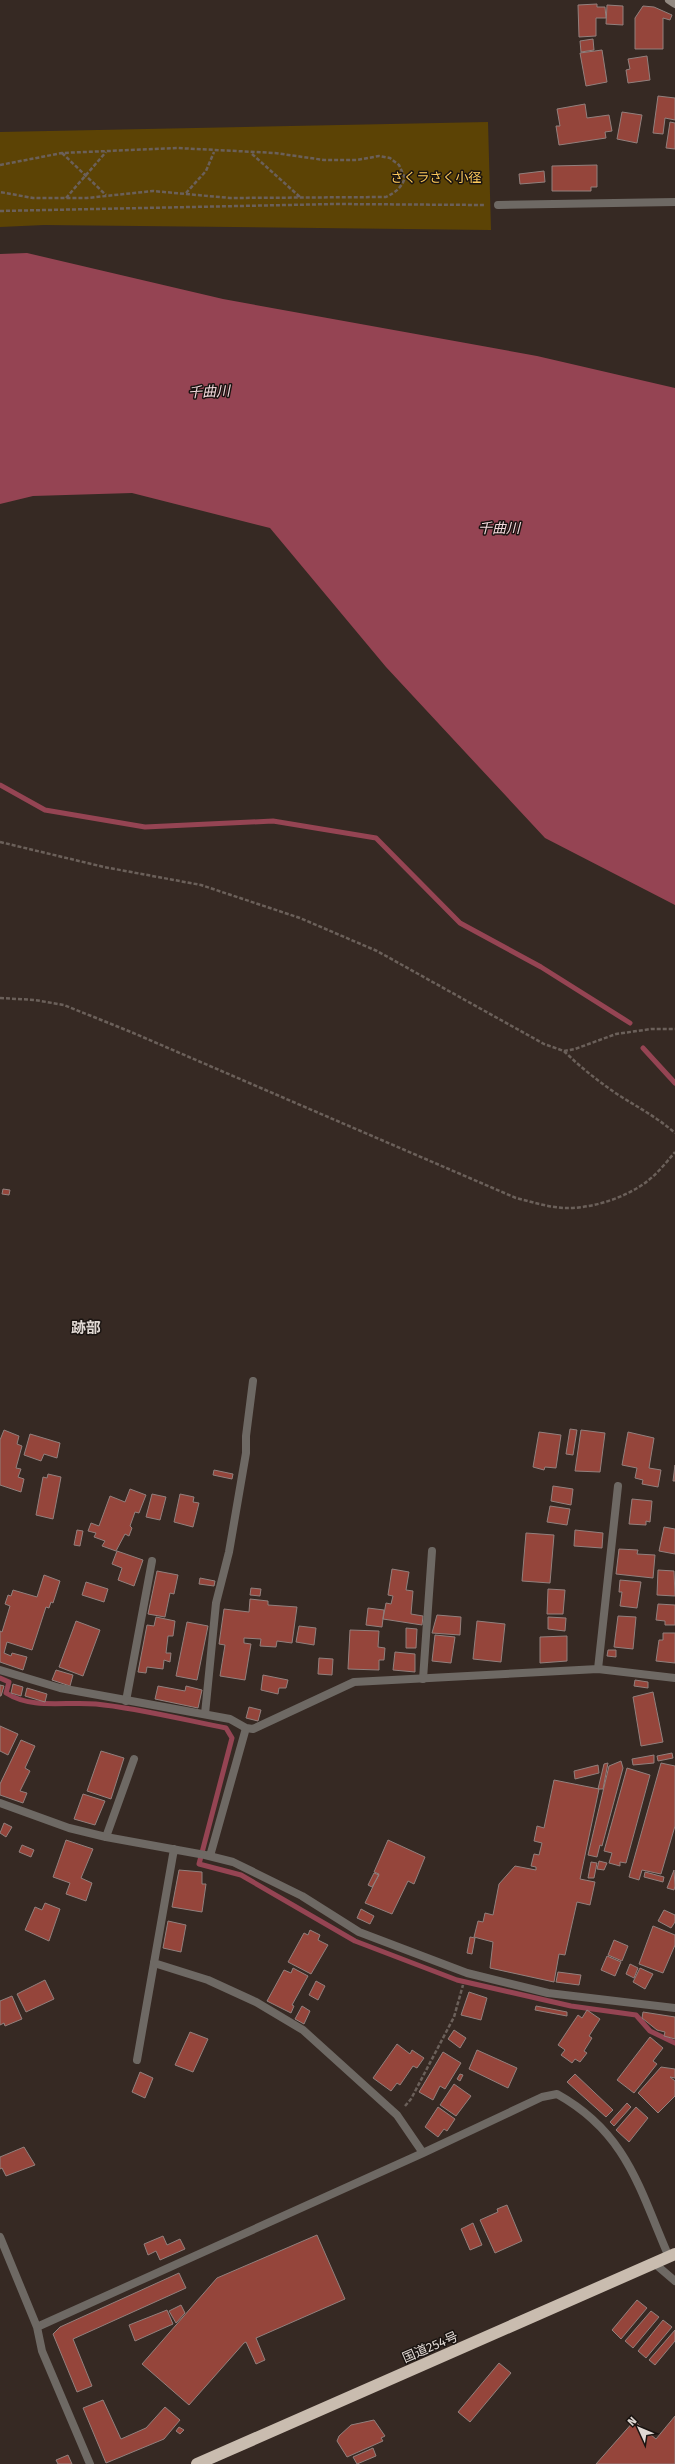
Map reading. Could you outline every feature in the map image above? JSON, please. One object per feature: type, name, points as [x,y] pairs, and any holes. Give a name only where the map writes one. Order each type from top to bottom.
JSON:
[{"type":"highway","name":"国道254号","points":[[196,2464],[672,2255]]},
{"type":"street","points":[[669,0],[675,4]]},
{"type":"street","points":[[498,205],[675,202]]},
{"type":"street","points":[[206,1714],[216,1603],[228,1552],[246,1453],[246,1436],[253,1381]]},
{"type":"street","points":[[598,1669],[618,1486]]},
{"type":"street","points":[[423,1680],[432,1551]]},
{"type":"street","points":[[126,1701],[152,1561]]},
{"type":"street","points":[[0,1670],[60,1688],[230,1719],[246,1728],[260,1727],[354,1682],[423,1680],[528,1671],[598,1669],[675,1678]]},
{"type":"street","points":[[207,1855],[246,1728]]},
{"type":"street","points":[[106,1837],[134,1759]]},
{"type":"street","points":[[0,1803],[69,1828],[106,1837],[207,1855],[233,1862],[302,1896],[359,1932],[467,1973],[548,1993],[675,2008]]},
{"type":"street","points":[[137,2060],[174,1849]]},
{"type":"street","points":[[154,1963],[208,1980],[256,2002],[303,2030],[397,2115],[423,2153]]},
{"type":"street","points":[[37,2327],[423,2153],[542,2097],[557,2094],[577,2105],[616,2143],[629,2165],[672,2255]]},
{"type":"street","points":[[0,2237],[37,2327],[42,2351],[90,2464]]},
{"type":"street","points":[[654,2263],[675,2281]]},
{"type":"path","points":[[0,166],[62,153],[177,148],[214,152],[275,153],[324,160],[357,160],[379,156],[390,158],[403,171],[405,178],[402,185],[395,193],[386,197],[230,198],[153,191],[66,198],[32,198],[0,192]]},
{"type":"path","points":[[66,198],[85,174],[107,152]]},
{"type":"path","points":[[186,193],[206,171],[214,152]]},
{"type":"path","points":[[62,153],[106,195]]},
{"type":"path","points":[[252,153],[301,197]]},
{"type":"path","points":[[0,211],[335,204],[498,205]]},
{"type":"path","points":[[0,842],[104,867],[201,885],[300,918],[377,952],[544,1044],[564,1051],[617,1094],[659,1119],[675,1134]]},
{"type":"path","points":[[0,998],[35,1000],[64,1006],[131,1032],[516,1198],[540,1204],[565,1208],[599,1203],[626,1194],[646,1182],[675,1152]]},
{"type":"path","points":[[564,1051],[575,1049],[616,1034],[651,1029],[675,1029]]},
{"type":"path","points":[[397,2115],[411,2099],[438,2049],[454,2017],[463,1986]]},
{"type":"green space","name":"さくラさく小径","points":[[488,122],[491,230],[44,225],[0,227],[0,132]]},
{"type":"water","name":"千曲川","points":[[27,253],[223,299],[537,356],[675,388],[675,905],[545,838],[386,667],[270,528],[132,493],[33,496],[0,504],[0,254]]},
{"type":"building","points":[[597,4],[597,7],[605,7],[606,18],[596,18],[596,36],[579,37],[578,5]]},
{"type":"building","points":[[607,5],[623,6],[623,25],[606,24]]},
{"type":"building","points":[[643,6],[654,7],[672,15],[670,20],[663,18],[663,49],[635,49],[635,18]]},
{"type":"building","points":[[593,39],[594,50],[581,52],[580,41]]},
{"type":"building","points":[[602,50],[607,82],[586,86],[580,53]]},
{"type":"building","points":[[647,56],[650,80],[628,83],[626,70],[630,69],[628,59]]},
{"type":"building","points":[[658,96],[675,98],[675,120],[665,118],[663,134],[653,133]]},
{"type":"building","points":[[585,104],[587,118],[609,115],[612,131],[605,132],[606,138],[559,145],[556,126],[560,126],[557,109]]},
{"type":"building","points":[[622,112],[642,115],[637,143],[617,139]]},
{"type":"building","points":[[670,122],[675,123],[675,149],[666,148]]},
{"type":"building","points":[[597,165],[597,187],[591,187],[591,191],[552,191],[552,166]]},
{"type":"building","points":[[544,171],[545,182],[520,184],[519,174]]},
{"type":"building","points":[[3,1189],[10,1190],[9,1195],[2,1194]]},
{"type":"building","points":[[570,1429],[577,1430],[573,1455],[566,1454]]},
{"type":"building","points":[[4,1430],[19,1436],[17,1444],[22,1446],[16,1468],[21,1469],[18,1477],[24,1479],[21,1492],[0,1485],[0,1440]]},
{"type":"building","points":[[581,1430],[605,1433],[600,1472],[575,1471]]},
{"type":"building","points":[[539,1432],[561,1435],[556,1468],[545,1467],[544,1470],[533,1467]]},
{"type":"building","points":[[628,1432],[654,1438],[649,1468],[661,1470],[658,1487],[642,1484],[643,1480],[635,1478],[637,1468],[622,1465]]},
{"type":"building","points":[[30,1434],[60,1443],[57,1458],[44,1454],[41,1461],[24,1455]]},
{"type":"building","points":[[675,1465],[675,1481],[673,1481]]},
{"type":"building","points":[[214,1470],[233,1474],[232,1479],[213,1475]]},
{"type":"building","points":[[48,1474],[61,1477],[53,1519],[36,1515],[43,1477],[47,1478]]},
{"type":"building","points":[[553,1486],[573,1489],[571,1505],[551,1501]]},
{"type":"building","points":[[130,1489],[146,1495],[139,1513],[135,1512],[130,1526],[132,1528],[129,1536],[125,1534],[116,1551],[102,1546],[105,1541],[94,1537],[96,1533],[88,1531],[91,1523],[99,1526],[110,1496],[125,1502]]},
{"type":"building","points":[[152,1494],[166,1497],[160,1520],[146,1517]]},
{"type":"building","points":[[180,1494],[194,1497],[193,1502],[199,1503],[193,1527],[174,1522]]},
{"type":"building","points":[[632,1499],[652,1501],[650,1522],[646,1521],[646,1525],[629,1524]]},
{"type":"building","points":[[550,1506],[570,1509],[567,1525],[547,1522]]},
{"type":"building","points":[[664,1527],[675,1529],[675,1554],[659,1551]]},
{"type":"building","points":[[77,1530],[83,1531],[80,1546],[74,1545]]},
{"type":"building","points":[[575,1530],[603,1533],[602,1548],[574,1546]]},
{"type":"building","points":[[526,1533],[554,1535],[550,1583],[522,1581]]},
{"type":"building","points":[[619,1549],[638,1550],[637,1554],[655,1555],[653,1578],[616,1574]]},
{"type":"building","points":[[117,1551],[143,1560],[134,1586],[118,1580],[122,1568],[112,1564]]},
{"type":"building","points":[[392,1569],[409,1572],[406,1590],[413,1591],[411,1614],[423,1616],[422,1625],[383,1619],[386,1603],[391,1604],[393,1596],[388,1595]]},
{"type":"building","points":[[658,1570],[674,1571],[675,1596],[657,1595]]},
{"type":"building","points":[[157,1571],[178,1575],[174,1594],[170,1593],[165,1617],[148,1614]]},
{"type":"building","points":[[44,1575],[60,1581],[53,1603],[51,1602],[49,1608],[46,1607],[32,1650],[7,1642],[4,1653],[11,1656],[12,1653],[27,1657],[23,1670],[0,1662],[0,1631],[2,1632],[10,1606],[5,1604],[8,1595],[11,1596],[13,1590],[37,1597]]},
{"type":"building","points":[[200,1578],[215,1581],[214,1586],[199,1584]]},
{"type":"building","points":[[620,1580],[641,1582],[637,1608],[620,1606],[622,1592],[619,1592]]},
{"type":"building","points":[[86,1582],[108,1589],[104,1602],[82,1595]]},
{"type":"building","points":[[251,1588],[261,1589],[260,1596],[250,1595]]},
{"type":"building","points":[[548,1589],[565,1590],[563,1614],[547,1614]]},
{"type":"building","points":[[250,1599],[268,1601],[268,1605],[297,1607],[292,1643],[277,1641],[276,1647],[260,1646],[261,1639],[244,1638],[244,1643],[251,1644],[245,1680],[220,1676],[225,1645],[219,1644],[224,1609],[249,1612]]},
{"type":"building","points":[[658,1604],[675,1605],[675,1625],[665,1625],[665,1621],[656,1620]]},
{"type":"building","points":[[368,1608],[384,1610],[382,1627],[366,1625]]},
{"type":"building","points":[[437,1615],[461,1617],[460,1635],[432,1633]]},
{"type":"building","points":[[618,1616],[636,1617],[633,1649],[614,1647]]},
{"type":"building","points":[[156,1617],[175,1621],[173,1636],[168,1636],[166,1653],[171,1653],[170,1662],[164,1660],[163,1669],[147,1667],[146,1673],[138,1672],[147,1625],[154,1626]]},
{"type":"building","points":[[548,1617],[566,1618],[565,1631],[548,1629]]},
{"type":"building","points":[[76,1621],[100,1630],[83,1676],[59,1667]]},
{"type":"building","points":[[477,1621],[505,1624],[501,1662],[473,1659]]},
{"type":"building","points":[[187,1622],[208,1626],[197,1680],[176,1676]]},
{"type":"building","points":[[299,1626],[316,1628],[314,1645],[296,1642]]},
{"type":"building","points":[[406,1628],[417,1629],[416,1648],[406,1648]]},
{"type":"building","points":[[350,1630],[379,1631],[378,1647],[385,1648],[384,1660],[379,1660],[379,1670],[348,1669]]},
{"type":"building","points":[[663,1633],[675,1633],[675,1663],[656,1661],[659,1640],[663,1640]]},
{"type":"building","points":[[435,1635],[455,1637],[451,1663],[432,1661]]},
{"type":"building","points":[[567,1636],[567,1661],[540,1663],[540,1637]]},
{"type":"building","points":[[608,1650],[616,1650],[616,1657],[607,1656]]},
{"type":"building","points":[[395,1652],[415,1654],[415,1672],[393,1670]]},
{"type":"building","points":[[319,1658],[333,1659],[332,1675],[318,1674]]},
{"type":"building","points":[[56,1670],[73,1675],[70,1686],[52,1680]]},
{"type":"building","points":[[263,1675],[288,1680],[286,1688],[279,1688],[278,1694],[261,1690]]},
{"type":"building","points":[[635,1680],[648,1682],[648,1688],[634,1686]]},
{"type":"building","points":[[13,1684],[23,1687],[21,1696],[11,1693]]},
{"type":"building","points":[[0,1685],[4,1686],[1,1696],[0,1696]]},
{"type":"building","points":[[158,1686],[185,1691],[186,1686],[202,1690],[198,1708],[155,1699]]},
{"type":"building","points":[[27,1688],[47,1694],[45,1702],[25,1696]]},
{"type":"building","points":[[653,1692],[663,1742],[641,1746],[633,1697]]},
{"type":"building","points":[[249,1707],[261,1710],[258,1721],[246,1718]]},
{"type":"building","points":[[0,1726],[18,1734],[8,1755],[0,1751]]},
{"type":"building","points":[[21,1740],[35,1746],[25,1768],[30,1771],[20,1791],[27,1793],[23,1803],[0,1795],[0,1784]]},
{"type":"building","points":[[101,1751],[124,1758],[111,1799],[87,1791]]},
{"type":"building","points":[[672,1753],[673,1758],[658,1761],[657,1756]]},
{"type":"building","points":[[654,1755],[654,1763],[633,1765],[632,1759]]},
{"type":"building","points":[[621,1761],[623,1768],[602,1846],[600,1845],[597,1857],[588,1855],[609,1766]]},
{"type":"building","points":[[608,1763],[603,1789],[598,1789],[604,1764]]},
{"type":"building","points":[[661,1763],[675,1766],[675,1826],[661,1874],[642,1870],[639,1880],[629,1877]]},
{"type":"building","points":[[598,1765],[599,1773],[575,1779],[574,1771]]},
{"type":"building","points":[[627,1768],[650,1775],[626,1863],[620,1862],[620,1866],[609,1863],[612,1853],[604,1851]]},
{"type":"building","points":[[554,1780],[599,1789],[580,1879],[595,1882],[590,1905],[577,1902],[565,1955],[559,1954],[554,1982],[490,1968],[493,1942],[474,1937],[478,1921],[483,1922],[485,1913],[493,1915],[499,1884],[515,1866],[536,1870],[536,1867],[531,1866],[534,1854],[539,1855],[542,1843],[534,1841],[537,1826],[544,1828]]},
{"type":"building","points":[[83,1794],[105,1801],[95,1825],[74,1819]]},
{"type":"building","points":[[4,1823],[12,1827],[6,1837],[0,1833]]},
{"type":"building","points":[[66,1840],[93,1849],[81,1878],[92,1883],[86,1901],[66,1894],[70,1883],[53,1877]]},
{"type":"building","points":[[388,1840],[425,1857],[414,1884],[408,1881],[392,1914],[365,1903],[379,1874],[374,1872]]},
{"type":"building","points":[[22,1845],[34,1850],[31,1857],[19,1852]]},
{"type":"building","points":[[599,1861],[607,1863],[604,1870],[597,1869]]},
{"type":"building","points":[[591,1862],[597,1863],[594,1878],[588,1878]]},
{"type":"building","points":[[179,1870],[202,1872],[202,1884],[206,1884],[202,1912],[172,1907]]},
{"type":"building","points":[[674,1870],[675,1886],[674,1890],[667,1888]]},
{"type":"building","points":[[645,1872],[664,1877],[663,1882],[644,1877]]},
{"type":"building","points":[[374,1873],[379,1875],[372,1887],[368,1885]]},
{"type":"building","points":[[45,1903],[60,1909],[49,1941],[25,1930],[35,1907],[42,1910]]},
{"type":"building","points":[[361,1909],[374,1916],[370,1924],[357,1918]]},
{"type":"building","points":[[664,1910],[675,1915],[675,1922],[671,1928],[658,1921]]},
{"type":"building","points":[[168,1921],[186,1925],[181,1952],[163,1948]]},
{"type":"building","points":[[653,1926],[675,1935],[675,1945],[663,1973],[639,1964]]},
{"type":"building","points":[[310,1930],[320,1935],[318,1940],[328,1945],[311,1974],[288,1962],[304,1933],[308,1935]]},
{"type":"building","points":[[470,1937],[475,1938],[472,1954],[467,1953]]},
{"type":"building","points":[[614,1940],[628,1946],[622,1961],[608,1955]]},
{"type":"building","points":[[607,1956],[621,1962],[615,1976],[601,1970]]},
{"type":"building","points":[[630,1964],[638,1968],[634,1978],[626,1974]]},
{"type":"building","points":[[293,1968],[308,1976],[292,2005],[294,2006],[291,2013],[267,2001],[284,1970],[291,1973]]},
{"type":"building","points":[[640,1968],[653,1974],[645,1989],[633,1982]]},
{"type":"building","points":[[558,1972],[581,1975],[579,1985],[556,1982]]},
{"type":"building","points":[[45,1980],[54,1999],[26,2012],[17,1994]]},
{"type":"building","points":[[316,1981],[325,1986],[318,2000],[309,1995]]},
{"type":"building","points":[[469,1992],[487,1998],[481,2020],[461,2015]]},
{"type":"building","points":[[12,1996],[22,2019],[5,2026],[4,2023],[0,2025],[0,2001]]},
{"type":"building","points":[[302,2006],[310,2011],[304,2024],[295,2019]]},
{"type":"building","points":[[536,2006],[567,2012],[567,2016],[535,2010]]},
{"type":"building","points":[[587,2010],[600,2019],[589,2036],[592,2038],[584,2051],[587,2053],[580,2062],[575,2059],[572,2063],[561,2055],[565,2050],[558,2045],[578,2015],[582,2018]]},
{"type":"building","points":[[643,2012],[675,2017],[675,2039],[664,2036],[665,2032],[657,2030],[642,2018]]},
{"type":"building","points":[[454,2030],[466,2038],[460,2048],[448,2039]]},
{"type":"building","points":[[190,2032],[208,2039],[193,2072],[175,2065]]},
{"type":"building","points":[[650,2037],[663,2048],[653,2061],[657,2064],[634,2093],[617,2080]]},
{"type":"building","points":[[397,2044],[410,2054],[412,2050],[424,2058],[417,2068],[413,2066],[400,2085],[397,2083],[391,2091],[373,2078]]},
{"type":"building","points":[[477,2050],[517,2068],[508,2088],[469,2069]]},
{"type":"building","points":[[443,2052],[461,2063],[445,2089],[440,2086],[433,2100],[419,2092]]},
{"type":"building","points":[[661,2067],[675,2069],[675,2078],[670,2077],[675,2081],[675,2096],[658,2113],[638,2093]]},
{"type":"building","points":[[140,2072],[153,2078],[145,2098],[132,2092]]},
{"type":"building","points":[[460,2074],[463,2075],[460,2081],[457,2079]]},
{"type":"building","points":[[575,2074],[613,2110],[606,2117],[567,2082]]},
{"type":"building","points":[[454,2084],[471,2096],[456,2116],[440,2105]]},
{"type":"building","points":[[627,2103],[631,2107],[614,2126],[610,2122]]},
{"type":"building","points":[[438,2107],[455,2119],[447,2131],[444,2129],[438,2137],[425,2127]]},
{"type":"building","points":[[636,2107],[648,2118],[629,2142],[616,2130]]},
{"type":"building","points":[[24,2147],[35,2165],[6,2176],[2,2168],[0,2169],[0,2157]]},
{"type":"building","points":[[507,2205],[522,2241],[495,2253],[480,2220],[498,2212],[497,2209]]},
{"type":"building","points":[[473,2223],[482,2245],[470,2250],[461,2229]]},
{"type":"building","points":[[317,2235],[345,2299],[256,2338],[265,2360],[256,2364],[246,2342],[244,2343],[189,2405],[142,2364],[217,2278]]},
{"type":"building","points":[[163,2236],[167,2245],[180,2239],[185,2249],[160,2260],[156,2251],[148,2255],[144,2244]]},
{"type":"building","points":[[179,2273],[186,2288],[73,2339],[92,2386],[77,2392],[53,2334],[60,2327]]},
{"type":"building","points":[[637,2300],[647,2308],[621,2339],[612,2330]]},
{"type":"building","points":[[181,2305],[185,2313],[176,2323],[169,2311]]},
{"type":"building","points":[[167,2310],[173,2324],[135,2341],[129,2325]]},
{"type":"building","points":[[651,2311],[659,2317],[633,2348],[625,2341]]},
{"type":"building","points":[[663,2320],[672,2327],[646,2358],[638,2351]]},
{"type":"building","points":[[675,2330],[675,2341],[655,2365],[649,2360]]},
{"type":"building","points":[[499,2363],[511,2373],[470,2422],[458,2412]]},
{"type":"building","points":[[103,2400],[121,2439],[146,2428],[165,2407],[180,2420],[164,2439],[106,2463],[83,2408]]},
{"type":"building","points":[[675,2416],[675,2464],[596,2464],[634,2421],[656,2439]]},
{"type":"building","points":[[374,2420],[385,2436],[381,2438],[383,2441],[347,2457],[337,2441],[339,2436],[351,2425]]},
{"type":"building","points":[[179,2427],[184,2430],[180,2434],[176,2431]]},
{"type":"building","points":[[373,2448],[376,2456],[357,2464],[353,2457]]},
{"type":"building","points":[[68,2455],[72,2464],[58,2464],[56,2460]]},
{"type":"waterway","points":[[0,785],[45,810],[145,827],[273,821],[376,838],[460,923],[541,967],[630,1023]]},
{"type":"waterway","points":[[643,1048],[675,1083]]},
{"type":"waterway","points":[[0,1678],[9,1682],[6,1693],[27,1701],[50,1704],[85,1703],[112,1706],[226,1728],[232,1738],[199,1864],[241,1875],[355,1941],[457,1980],[571,2006],[636,2015],[650,2031],[675,2043]]},
{"type":"district","name":"跡部","points":[[86,1328]]}]
